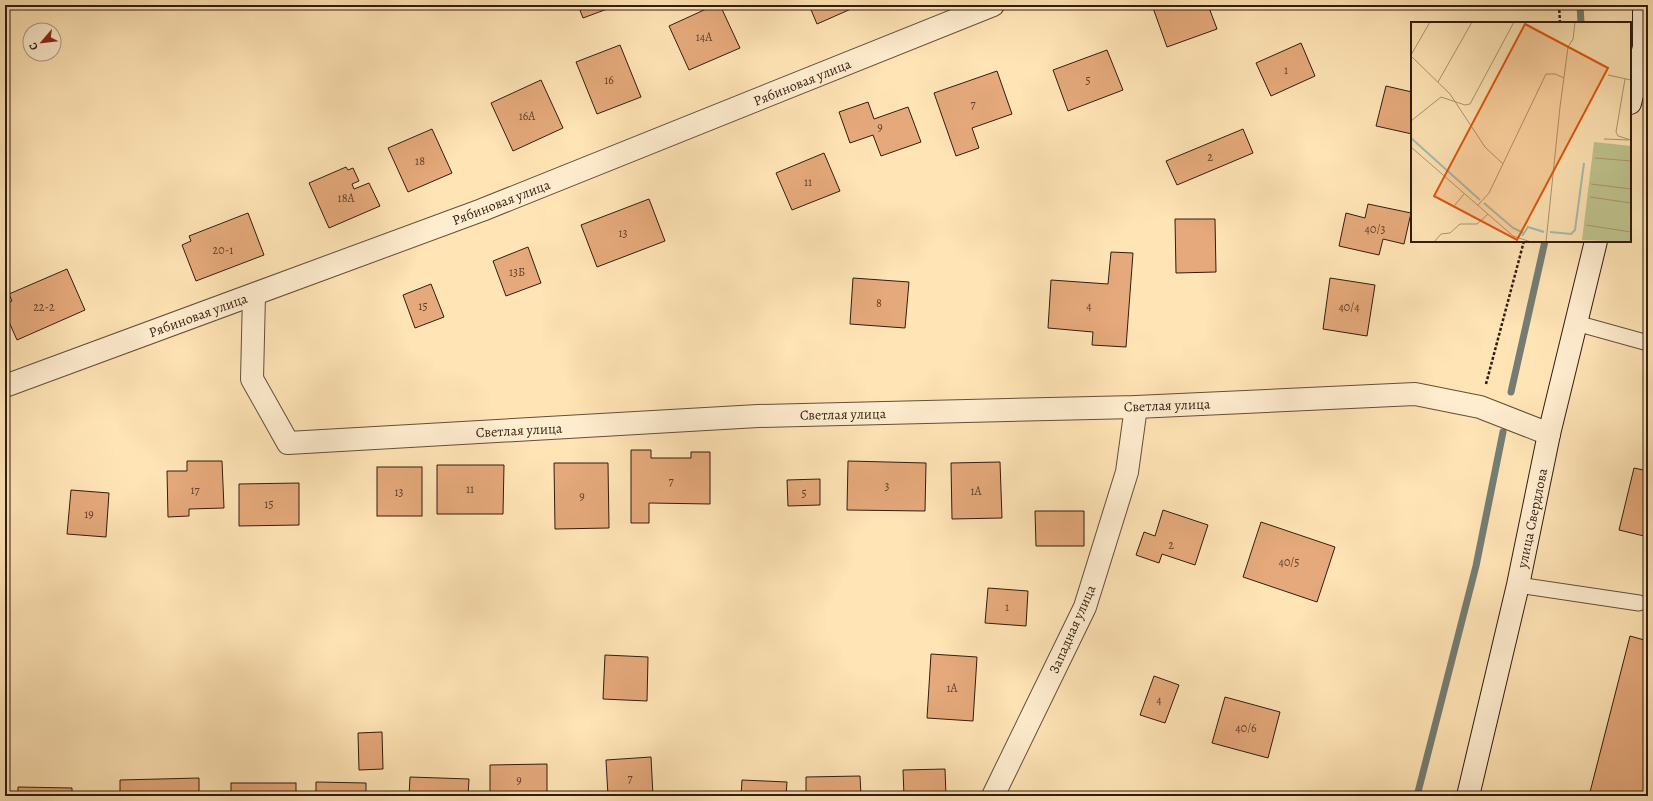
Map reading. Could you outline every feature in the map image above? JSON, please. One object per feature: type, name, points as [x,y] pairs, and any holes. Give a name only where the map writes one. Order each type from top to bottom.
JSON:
[{"type":"street","name":"Рябиновая улица","points":[[5,386],[482,210],[993,5]]},
{"type":"street","points":[[1631,99],[1646,46],[1644,5]]},
{"type":"street","name":"улица Свердлова","points":[[1468,796],[1518,584],[1549,434],[1596,242]]},
{"type":"street","name":"Светлая улица","points":[[254,295],[252,379],[288,443],[758,416],[1136,407],[1415,394],[1480,407],[1549,434]]},
{"type":"street","name":"Западная улица","points":[[993,796],[1085,607],[1127,472],[1136,407]]},
{"type":"lane","points":[[1576,323],[1648,343]]},
{"type":"lane","points":[[1518,584],[1639,603]]},
{"type":"path","points":[[1559,5],[1560,22]]},
{"type":"path","points":[[1480,407],[1524,242]]},
{"type":"building","points":[[578,5],[609,5],[610,8],[583,18]]},
{"type":"building","points":[[715,5],[720,5],[740,48],[689,70],[669,26]]},
{"type":"building","points":[[809,5],[849,5],[851,9],[817,24]]},
{"type":"building","points":[[1152,5],[1208,5],[1217,29],[1167,47]]},
{"type":"building","points":[[1301,43],[1315,76],[1271,96],[1256,63]]},
{"type":"building","points":[[620,45],[641,97],[597,114],[576,62]]},
{"type":"building","points":[[1107,50],[1123,90],[1068,111],[1053,70]]},
{"type":"building","points":[[997,71],[1012,114],[972,128],[979,148],[956,156],[934,93]]},
{"type":"building","points":[[541,80],[563,128],[513,151],[491,103]]},
{"type":"building","points":[[1386,86],[1411,92],[1411,134],[1376,126]]},
{"type":"building","points":[[868,102],[874,119],[908,107],[921,142],[881,156],[873,135],[850,143],[839,112]]},
{"type":"building","points":[[432,129],[452,173],[408,192],[388,148]]},
{"type":"building","points":[[1243,129],[1253,153],[1177,185],[1166,161]]},
{"type":"building","points":[[824,153],[840,191],[792,210],[776,173]]},
{"type":"building","points":[[346,167],[348,170],[353,168],[359,181],[352,184],[354,189],[369,183],[380,206],[329,228],[309,183]]},
{"type":"building","points":[[649,199],[665,241],[597,267],[581,225]]},
{"type":"building","points":[[1368,204],[1411,213],[1404,244],[1383,239],[1379,255],[1339,246],[1346,213],[1365,218]]},
{"type":"building","points":[[248,213],[264,255],[196,281],[182,245],[191,241],[189,236]]},
{"type":"building","points":[[1175,219],[1215,219],[1216,272],[1176,273]]},
{"type":"building","points":[[528,247],[541,283],[506,296],[493,261]]},
{"type":"building","points":[[1111,252],[1133,253],[1126,347],[1092,345],[1093,332],[1048,328],[1051,280],[1108,284]]},
{"type":"building","points":[[67,269],[85,310],[17,340],[5,313],[5,304],[12,301],[9,294]]},
{"type":"building","points":[[853,278],[909,282],[905,328],[850,324]]},
{"type":"building","points":[[1330,278],[1375,285],[1367,336],[1323,329]]},
{"type":"building","points":[[431,284],[444,317],[415,328],[403,295]]},
{"type":"building","points":[[631,450],[651,450],[651,458],[691,458],[691,452],[710,452],[710,504],[649,503],[649,523],[631,523]]},
{"type":"building","points":[[187,461],[222,461],[224,508],[189,509],[189,516],[168,517],[167,471],[187,471]]},
{"type":"building","points":[[848,461],[926,463],[925,511],[847,510]]},
{"type":"building","points":[[1000,462],[1002,518],[952,519],[951,463]]},
{"type":"building","points":[[554,463],[608,463],[609,528],[555,529]]},
{"type":"building","points":[[437,465],[504,465],[503,514],[437,514]]},
{"type":"building","points":[[377,467],[422,467],[422,516],[377,516]]},
{"type":"building","points":[[1634,468],[1648,471],[1648,537],[1619,530]]},
{"type":"building","points":[[820,479],[820,505],[788,506],[787,480]]},
{"type":"building","points":[[299,483],[299,525],[239,526],[239,484]]},
{"type":"building","points":[[71,490],[109,493],[106,537],[67,534]]},
{"type":"building","points":[[1163,510],[1208,525],[1195,565],[1162,554],[1159,563],[1136,555],[1144,532],[1155,536]]},
{"type":"building","points":[[1035,511],[1084,511],[1084,546],[1036,546]]},
{"type":"building","points":[[1261,522],[1335,547],[1317,602],[1243,577]]},
{"type":"building","points":[[988,588],[1028,591],[1026,626],[985,623]]},
{"type":"building","points":[[1630,636],[1648,641],[1648,796],[1589,796]]},
{"type":"building","points":[[931,654],[977,657],[973,721],[927,718]]},
{"type":"building","points":[[605,655],[648,657],[647,701],[603,699]]},
{"type":"building","points":[[1154,676],[1179,685],[1165,723],[1140,715]]},
{"type":"building","points":[[1225,697],[1280,712],[1268,758],[1212,743]]},
{"type":"building","points":[[382,732],[383,769],[359,770],[358,733]]},
{"type":"building","points":[[651,757],[653,796],[608,796],[606,760]]},
{"type":"building","points":[[547,764],[547,796],[490,796],[490,765]]},
{"type":"building","points":[[945,769],[946,796],[904,796],[903,770]]},
{"type":"building","points":[[860,776],[861,796],[806,796],[806,777]]},
{"type":"building","points":[[410,777],[469,779],[468,796],[409,796]]},
{"type":"building","points":[[199,778],[199,796],[120,796],[120,780]]},
{"type":"building","points":[[742,780],[787,782],[786,796],[741,796]]},
{"type":"building","points":[[316,782],[366,783],[366,796],[316,796]]},
{"type":"building","points":[[231,783],[296,783],[296,796],[231,796]]},
{"type":"building","points":[[18,787],[72,788],[72,796],[18,796]]},
{"type":"waterway","points":[[1580,5],[1581,22]]},
{"type":"waterway","points":[[1511,392],[1545,242]]},
{"type":"waterway","points":[[1417,796],[1476,566],[1503,432]]}]
